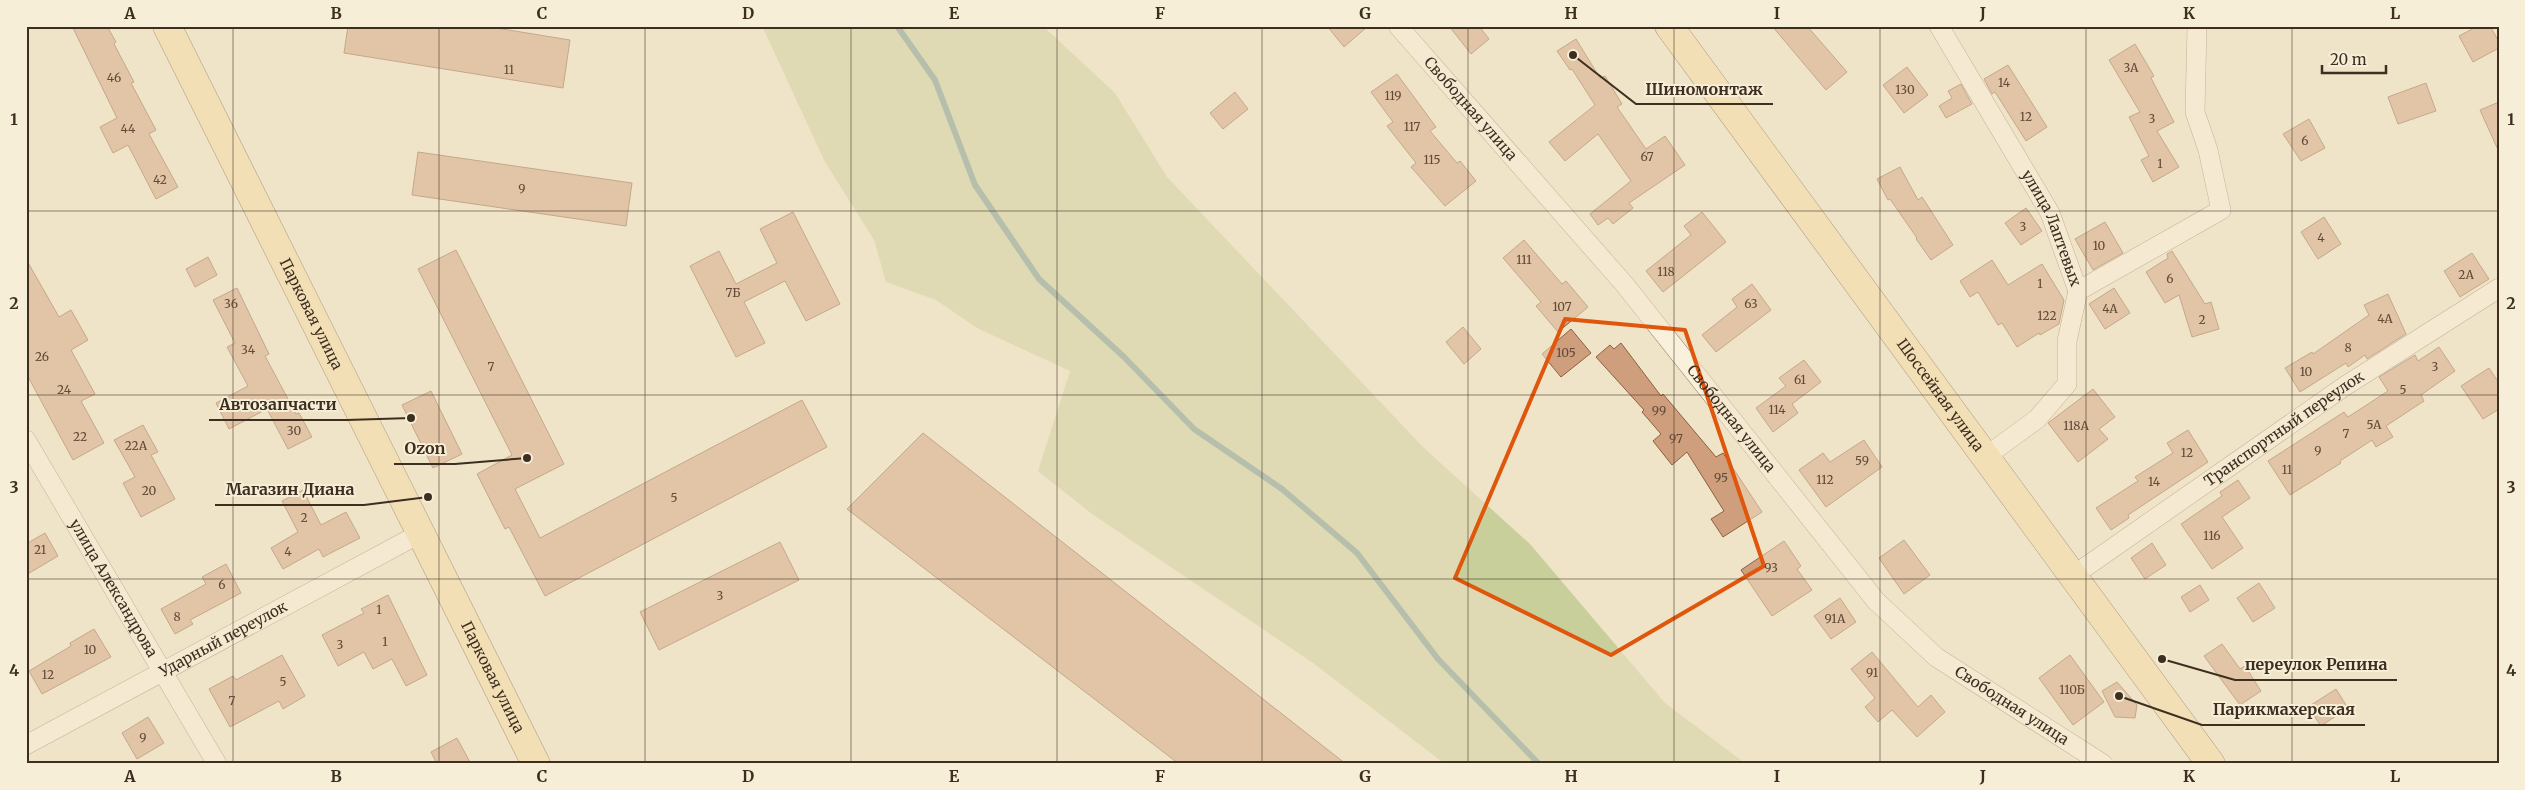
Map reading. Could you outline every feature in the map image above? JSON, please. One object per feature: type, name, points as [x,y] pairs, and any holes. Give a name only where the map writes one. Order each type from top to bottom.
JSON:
[{"type":"main road","name":"Парковая улица","points":[[167,26],[536,764]]},
{"type":"main road","name":"Шоссейная улица","points":[[1669,26],[2211,764]]},
{"type":"street","name":"Свободная улица","points":[[1398,26],[1625,285],[1876,601],[1936,657],[2104,764]]},
{"type":"street","name":"улица Лаптевых","points":[[1939,26],[2050,213],[2078,291],[2220,210],[2208,150],[2195,112],[2197,26]]},
{"type":"street","name":"Транспортный переулок","points":[[2074,575],[2345,386],[2499,288]]},
{"type":"street","points":[[1985,457],[2037,420],[2067,384],[2068,341],[2078,291]]},
{"type":"street","name":"улица Александрова","points":[[26,440],[217,764]]},
{"type":"street","name":"Ударный переулок","points":[[26,745],[421,533]]},
{"type":"highlighted area","points":[[1565,319],[1685,330],[1764,566],[1611,655],[1455,578]]},
{"type":"green space","points":[[762,26],[1043,26],[1115,93],[1167,177],[1424,448],[1530,544],[1665,703],[1746,764],[1445,764],[1313,663],[1092,514],[1038,471],[1070,371],[977,328],[936,300],[886,282],[874,240],[825,162]]},
{"type":"building","points":[[72,26],[107,26],[116,42],[114,44],[134,82],[131,83],[156,130],[149,134],[178,187],[156,199],[128,145],[113,153],[100,127],[117,118]]},
{"type":"building","points":[[348,26],[484,26],[570,40],[563,88],[344,53]]},
{"type":"building","points":[[1327,26],[1368,26],[1344,47]]},
{"type":"building","points":[[1449,26],[1479,26],[1489,39],[1471,54]]},
{"type":"building","points":[[1772,26],[1807,26],[1847,72],[1826,90]]},
{"type":"building","points":[[2478,26],[2490,26],[2499,42],[2499,48],[2473,62],[2459,36]]},
{"type":"building","points":[[1576,39],[1600,78],[1605,76],[1622,104],[1617,107],[1646,149],[1665,136],[1685,165],[1629,203],[1633,208],[1613,224],[1608,218],[1598,225],[1590,214],[1631,181],[1598,134],[1565,161],[1549,142],[1595,105],[1572,69],[1570,70],[1557,51]]},
{"type":"building","points":[[2135,44],[2154,76],[2151,78],[2174,122],[2157,131],[2179,167],[2153,182],[2141,160],[2149,156],[2129,117],[2140,112],[2109,60]]},
{"type":"building","points":[[2008,65],[2047,127],[2026,141],[1995,92],[1992,94],[1984,79]]},
{"type":"building","points":[[1907,67],[1928,95],[1904,113],[1883,85]]},
{"type":"building","points":[[1397,74],[1436,127],[1430,131],[1457,163],[1460,161],[1476,181],[1445,206],[1411,167],[1416,163],[1387,126],[1393,122],[1371,92]]},
{"type":"building","points":[[2426,83],[2436,111],[2398,124],[2388,97]]},
{"type":"building","points":[[1961,84],[1972,104],[1946,118],[1939,106],[1952,98],[1948,91]]},
{"type":"building","points":[[1235,92],[1248,109],[1223,129],[1210,113]]},
{"type":"building","points":[[2499,102],[2499,152],[2480,110]]},
{"type":"building","points":[[2309,119],[2325,148],[2301,161],[2283,134]]},
{"type":"building","points":[[418,152],[632,183],[626,226],[412,195]]},
{"type":"building","points":[[1900,167],[1918,200],[1922,197],[1953,245],[1931,260],[1890,199],[1888,200],[1877,179]]},
{"type":"building","points":[[2026,208],[2042,231],[2021,245],[2005,223]]},
{"type":"building","points":[[793,212],[840,304],[806,321],[785,281],[744,302],[765,343],[736,357],[690,266],[719,251],[736,284],[777,263],[760,229]]},
{"type":"building","points":[[1702,212],[1726,242],[1663,292],[1646,271],[1691,235],[1684,226]]},
{"type":"building","points":[[2324,217],[2341,244],[2318,259],[2301,232]]},
{"type":"building","points":[[2105,222],[2123,253],[2093,270],[2075,239]]},
{"type":"building","points":[[1524,240],[1562,284],[1566,281],[1588,307],[1558,332],[1536,306],[1541,302],[1503,258]]},
{"type":"building","points":[[456,250],[564,464],[515,489],[540,538],[802,400],[827,447],[545,596],[509,527],[505,529],[477,474],[512,455],[418,269]]},
{"type":"building","points":[[2172,251],[2205,304],[2211,302],[2219,329],[2192,337],[2179,295],[2165,303],[2146,272],[2168,258],[2167,254]]},
{"type":"building","points":[[2472,253],[2489,279],[2460,297],[2444,271]]},
{"type":"building","points":[[208,257],[217,275],[195,287],[186,269]]},
{"type":"building","points":[[26,259],[59,317],[71,310],[88,340],[71,350],[95,394],[81,401],[104,443],[73,460],[26,373]]},
{"type":"building","points":[[1992,260],[2008,285],[2042,264],[2064,300],[2059,324],[2040,335],[2039,333],[2017,347],[2002,323],[1998,325],[1978,292],[1970,297],[1960,281]]},
{"type":"building","points":[[1752,284],[1771,310],[1716,352],[1702,335],[1737,307],[1732,299]]},
{"type":"building","points":[[237,288],[269,354],[265,356],[296,414],[299,413],[312,437],[288,449],[267,409],[229,429],[216,403],[248,386],[227,347],[235,343],[213,300]]},
{"type":"building","points":[[2114,288],[2130,313],[2105,329],[2089,304]]},
{"type":"building","points":[[2388,294],[2406,334],[2367,359],[2365,355],[2348,367],[2346,363],[2300,392],[2285,368],[2312,352],[2313,354],[2369,315],[2364,305]]},
{"type":"building","points":[[1463,327],[1481,349],[1464,364],[1446,342]]},
{"type":"building","points":[[1571,329],[1591,353],[1561,377],[1542,354]]},
{"type":"building","points":[[1621,343],[1661,396],[1663,394],[1716,457],[1723,453],[1762,512],[1723,537],[1711,519],[1724,511],[1687,452],[1672,465],[1653,441],[1661,434],[1642,412],[1644,410],[1596,357],[1610,345],[1614,349]]},
{"type":"building","points":[[2439,347],[2455,371],[2421,395],[2424,401],[2386,426],[2393,437],[2376,447],[2372,440],[2340,461],[2341,463],[2290,495],[2268,461],[2344,412],[2348,417],[2388,391],[2379,377],[2415,355],[2418,361]]},
{"type":"building","points":[[1804,360],[1821,382],[1792,404],[1798,413],[1773,432],[1756,408],[1786,386],[1779,378]]},
{"type":"building","points":[[2489,368],[2499,383],[2499,409],[2483,419],[2461,386]]},
{"type":"building","points":[[2093,389],[2115,417],[2099,429],[2108,439],[2078,462],[2048,423]]},
{"type":"building","points":[[431,391],[462,454],[433,468],[402,405]]},
{"type":"building","points":[[143,425],[158,452],[151,455],[175,499],[141,517],[123,483],[135,477],[114,440]]},
{"type":"building","points":[[2188,430],[2208,462],[2128,515],[2129,518],[2111,530],[2096,508],[2138,481],[2135,477],[2173,453],[2167,443]]},
{"type":"building","points":[[923,433],[1346,764],[1179,764],[847,509]]},
{"type":"building","points":[[1864,440],[1882,467],[1826,507],[1799,470],[1823,453],[1830,462]]},
{"type":"building","points":[[2238,480],[2250,498],[2222,517],[2243,548],[2212,569],[2181,524],[2222,496],[2220,492]]},
{"type":"building","points":[[303,490],[321,525],[346,512],[360,538],[323,557],[319,549],[283,569],[271,548],[298,532],[282,501]]},
{"type":"building","points":[[45,533],[58,556],[26,575],[26,544]]},
{"type":"building","points":[[1904,540],[1930,575],[1904,594],[1879,558]]},
{"type":"building","points":[[1784,541],[1801,566],[1797,569],[1812,590],[1772,616],[1741,570]]},
{"type":"building","points":[[780,542],[799,580],[659,650],[640,612]]},
{"type":"building","points":[[2152,543],[2166,565],[2145,579],[2131,558]]},
{"type":"building","points":[[226,564],[241,593],[190,620],[193,624],[175,634],[161,609],[206,584],[202,577]]},
{"type":"building","points":[[2259,583],[2275,608],[2253,622],[2237,598]]},
{"type":"building","points":[[2200,585],[2209,600],[2190,612],[2181,597]]},
{"type":"building","points":[[388,595],[427,675],[406,686],[392,659],[373,669],[364,652],[338,666],[322,635],[364,613],[361,609]]},
{"type":"building","points":[[1840,598],[1856,622],[1831,639],[1814,616]]},
{"type":"building","points":[[94,629],[111,657],[42,694],[29,671],[71,646],[70,643]]},
{"type":"building","points":[[2222,644],[2240,669],[2245,666],[2261,691],[2240,705],[2204,656]]},
{"type":"building","points":[[1872,652],[1918,707],[1931,695],[1945,712],[1917,737],[1892,710],[1878,722],[1865,707],[1875,698],[1851,669]]},
{"type":"building","points":[[282,655],[305,696],[283,709],[279,701],[230,727],[209,689],[233,676],[236,680]]},
{"type":"building","points":[[2070,655],[2104,702],[2073,725],[2039,678]]},
{"type":"building","points":[[2117,682],[2137,705],[2135,718],[2115,717],[2102,691]]},
{"type":"building","points":[[2336,689],[2348,708],[2321,726],[2308,707]]},
{"type":"building","points":[[148,717],[164,743],[137,759],[122,733]]},
{"type":"building","points":[[457,738],[471,764],[437,764],[431,752]]},
{"type":"waterway","points":[[897,26],[935,80],[975,185],[1039,279],[1124,357],[1194,429],[1282,489],[1357,553],[1438,659],[1539,764]]},
{"type":"place","name":"Шиномонтаж","points":[[1573,55]]},
{"type":"place","name":"Автозапчасти","points":[[411,418]]},
{"type":"place","name":"Ozon","points":[[527,458]]},
{"type":"place","name":"Магазин Диана","points":[[428,497]]},
{"type":"place","name":"переулок Репина","points":[[2162,659]]},
{"type":"place","name":"Парикмахерская","points":[[2119,696]]}]
